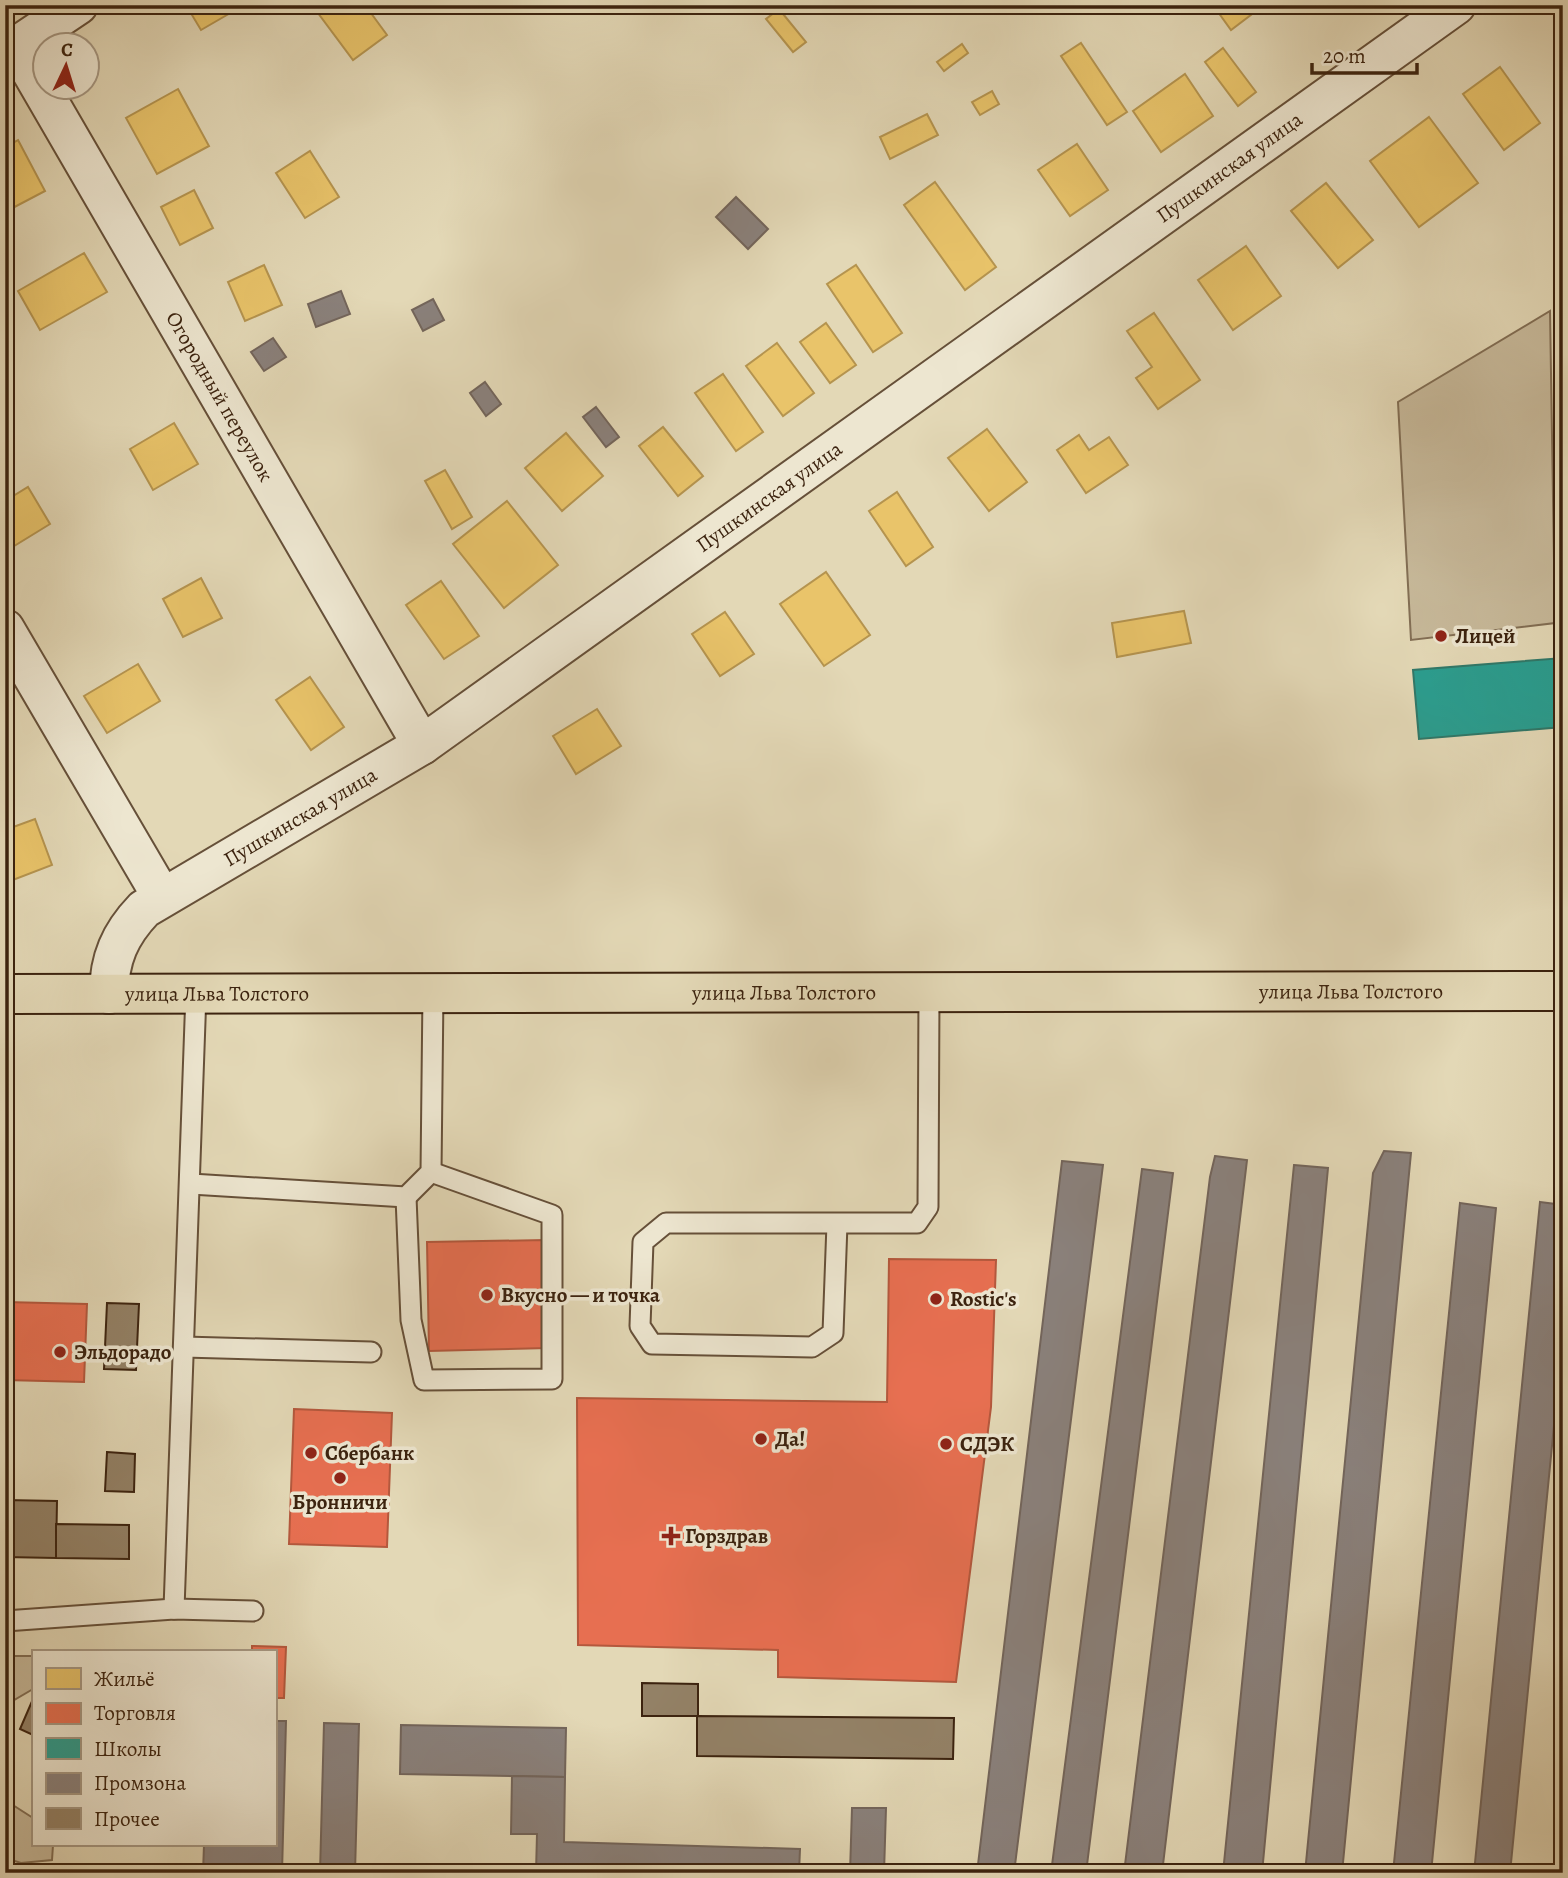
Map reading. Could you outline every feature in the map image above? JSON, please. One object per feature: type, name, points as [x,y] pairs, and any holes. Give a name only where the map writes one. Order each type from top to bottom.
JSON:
[{"type":"highway","name":"улица Льва Толстого","points":[[5,994],[1563,991]]},
{"type":"street","points":[[11,51],[79,5]]},
{"type":"street","name":"Пушкинская улица","points":[[109,994],[109,970],[116,947],[129,925],[162,897],[422,746],[1457,5]]},
{"type":"street","name":"Огородный переулок","points":[[11,51],[422,746]]},
{"type":"street","points":[[5,629],[162,897]]},
{"type":"lane","points":[[431,1172],[552,1215],[552,1379],[424,1380],[411,1320],[406,1197],[431,1172],[433,992]]},
{"type":"lane","points":[[174,1609],[197,993]]},
{"type":"lane","points":[[837,1224],[833,1333],[812,1347],[652,1344],[640,1326],[643,1242],[666,1223],[917,1223],[928,1206],[929,993]]},
{"type":"lane","points":[[191,1184],[406,1197]]},
{"type":"lane","points":[[184,1347],[371,1352]]},
{"type":"lane","points":[[5,1622],[174,1609],[253,1611]]},
{"type":"shaded area","points":[[1550,311],[1555,623],[1411,640],[1398,402]]},
{"type":"shaded area","points":[[5,1656],[32,1656],[32,1690],[11,1702],[5,1717]]},
{"type":"shaded area","points":[[5,1800],[32,1817],[32,1846],[53,1846],[52,1860],[21,1863],[5,1858]]},
{"type":"building: Жильё","points":[[186,5],[244,5],[201,30]]},
{"type":"building: Жильё","points":[[312,5],[365,5],[387,35],[353,60]]},
{"type":"building: Жильё","points":[[1213,5],[1264,5],[1231,30]]},
{"type":"building: Жильё","points":[[779,9],[806,42],[793,52],[766,19]]},
{"type":"building: Жильё","points":[[1081,43],[1127,112],[1107,125],[1061,56]]},
{"type":"building: Жильё","points":[[962,44],[968,53],[944,71],[937,62]]},
{"type":"building: Жильё","points":[[1223,48],[1256,92],[1238,106],[1205,62]]},
{"type":"building: Жильё","points":[[1500,67],[1540,123],[1504,150],[1463,94]]},
{"type":"building: Жильё","points":[[1185,74],[1213,116],[1161,152],[1133,111]]},
{"type":"building: Жильё","points":[[178,89],[209,146],[157,174],[126,118]]},
{"type":"building: Жильё","points":[[992,91],[999,104],[980,115],[972,102]]},
{"type":"building: Жильё","points":[[927,114],[938,135],[890,159],[880,137]]},
{"type":"building: Жильё","points":[[1429,117],[1478,183],[1419,227],[1370,161]]},
{"type":"building: Жильё","points":[[18,140],[45,191],[5,212],[5,147]]},
{"type":"building: Жильё","points":[[1077,144],[1108,190],[1070,216],[1038,170]]},
{"type":"building: Жильё","points":[[310,151],[339,197],[305,218],[276,173]]},
{"type":"building: Жильё","points":[[935,182],[996,267],[965,290],[904,205]]},
{"type":"building: Жильё","points":[[1326,183],[1373,240],[1338,268],[1291,211]]},
{"type":"building: Жильё","points":[[194,190],[213,228],[180,245],[161,207]]},
{"type":"building: Жильё","points":[[1246,246],[1281,296],[1233,330],[1198,280]]},
{"type":"building: Жильё","points":[[84,253],[107,292],[40,330],[18,291]]},
{"type":"building: Жильё","points":[[264,265],[282,305],[245,321],[228,282]]},
{"type":"building: Жильё","points":[[856,265],[902,333],[873,352],[827,284]]},
{"type":"building: Жильё","points":[[1154,313],[1200,380],[1158,409],[1136,378],[1152,367],[1127,331]]},
{"type":"building: Жильё","points":[[826,323],[856,365],[830,383],[800,342]]},
{"type":"building: Жильё","points":[[777,343],[814,393],[783,416],[746,366]]},
{"type":"building: Жильё","points":[[723,374],[763,432],[736,451],[695,393]]},
{"type":"building: Жильё","points":[[174,423],[198,464],[153,490],[130,449]]},
{"type":"building: Жильё","points":[[663,427],[703,476],[678,496],[639,446]]},
{"type":"building: Жильё","points":[[987,429],[1027,482],[989,511],[948,458]]},
{"type":"building: Жильё","points":[[566,433],[603,476],[562,511],[525,468]]},
{"type":"building: Жильё","points":[[1079,435],[1089,450],[1109,437],[1128,465],[1086,493],[1057,450]]},
{"type":"building: Жильё","points":[[445,470],[472,517],[452,529],[425,481]]},
{"type":"building: Жильё","points":[[28,487],[50,524],[6,551],[5,501]]},
{"type":"building: Жильё","points":[[897,492],[933,547],[906,566],[869,511]]},
{"type":"building: Жильё","points":[[507,501],[558,565],[504,608],[453,544]]},
{"type":"building: Жильё","points":[[826,572],[870,635],[824,666],[780,604]]},
{"type":"building: Жильё","points":[[201,578],[222,618],[183,637],[163,599]]},
{"type":"building: Жильё","points":[[441,581],[479,636],[444,659],[406,605]]},
{"type":"building: Жильё","points":[[1184,611],[1191,643],[1117,657],[1112,623]]},
{"type":"building: Жильё","points":[[725,612],[754,654],[720,676],[692,634]]},
{"type":"building: Жильё","points":[[138,664],[160,701],[107,733],[84,696]]},
{"type":"building: Жильё","points":[[310,677],[344,727],[311,750],[276,700]]},
{"type":"building: Жильё","points":[[597,709],[621,746],[576,774],[553,736]]},
{"type":"building: Жильё","points":[[35,819],[52,865],[5,883],[5,830]]},
{"type":"building: Торговля","name":"Вкусно — и точка","points":[[545,1240],[548,1348],[429,1351],[427,1242]]},
{"type":"building: Торговля","points":[[889,1259],[996,1260],[991,1407],[956,1682],[778,1677],[778,1650],[578,1645],[577,1398],[887,1402]]},
{"type":"building: Торговля","points":[[5,1302],[87,1304],[84,1382],[5,1380]]},
{"type":"building: Торговля","name":"Бронничи","points":[[294,1409],[392,1413],[387,1547],[289,1544]]},
{"type":"building: Торговля","points":[[252,1646],[286,1647],[284,1698],[276,1698],[276,1650],[252,1650]]},
{"type":"building: Школы","points":[[1563,658],[1563,727],[1419,739],[1413,670]]},
{"type":"building: Промзона","points":[[736,197],[768,229],[748,249],[716,217]]},
{"type":"building: Промзона","points":[[341,291],[350,314],[316,327],[308,304]]},
{"type":"building: Промзона","points":[[433,299],[444,320],[423,331],[412,310]]},
{"type":"building: Промзона","points":[[273,338],[286,357],[264,371],[251,352]]},
{"type":"building: Промзона","points":[[485,382],[501,404],[486,416],[470,393]]},
{"type":"building: Промзона","points":[[596,407],[619,437],[606,447],[583,417]]},
{"type":"building: Промзона","points":[[1384,1151],[1411,1153],[1342,1873],[1305,1873],[1373,1173]]},
{"type":"building: Промзона","points":[[1215,1156],[1247,1160],[1162,1873],[1124,1873],[1210,1177]]},
{"type":"building: Промзона","points":[[1062,1161],[1103,1165],[1014,1873],[977,1873]]},
{"type":"building: Промзона","points":[[1294,1165],[1328,1168],[1262,1873],[1223,1873]]},
{"type":"building: Промзона","points":[[1142,1169],[1173,1173],[1086,1873],[1051,1873]]},
{"type":"building: Промзона","points":[[1540,1202],[1563,1205],[1563,1334],[1510,1873],[1474,1873]]},
{"type":"building: Промзона","points":[[1460,1203],[1496,1208],[1431,1873],[1393,1873]]},
{"type":"building: Промзона","points":[[276,1721],[286,1721],[282,1873],[203,1873],[204,1846],[276,1846]]},
{"type":"building: Промзона","points":[[324,1723],[359,1724],[355,1873],[320,1873]]},
{"type":"building: Промзона","points":[[401,1725],[566,1728],[565,1777],[400,1774]]},
{"type":"building: Промзона","points":[[512,1776],[565,1777],[564,1842],[800,1849],[799,1873],[536,1872],[537,1834],[511,1834]]},
{"type":"building: Промзона","points":[[852,1808],[886,1808],[884,1873],[850,1873]]},
{"type":"building: Прочее","points":[[107,1303],[139,1304],[136,1370],[104,1369]]},
{"type":"building: Прочее","points":[[107,1452],[135,1454],[134,1492],[105,1491]]},
{"type":"building: Прочее","points":[[5,1500],[57,1501],[56,1558],[5,1557]]},
{"type":"building: Прочее","points":[[56,1524],[129,1525],[129,1559],[56,1558]]},
{"type":"building: Прочее","points":[[642,1683],[698,1684],[698,1716],[642,1716]]},
{"type":"building: Прочее","points":[[32,1701],[32,1735],[20,1729]]},
{"type":"building: Прочее","points":[[697,1716],[954,1718],[953,1759],[697,1756]]},
{"type":"place","name":"Лицей","points":[[1441,636]]},
{"type":"place","name":"Вкусно — и точка","points":[[487,1295]]},
{"type":"place","name":"Rostic's","points":[[936,1299]]},
{"type":"place","name":"Эльдорадо","points":[[60,1352]]},
{"type":"place","name":"Да!","points":[[761,1439]]},
{"type":"place","name":"СДЭК","points":[[946,1444]]},
{"type":"place","name":"Сбербанк","points":[[311,1453]]},
{"type":"place","name":"Бронничи","points":[[340,1478]]},
{"type":"place","name":"Горздрав","points":[[671,1536]]}]
